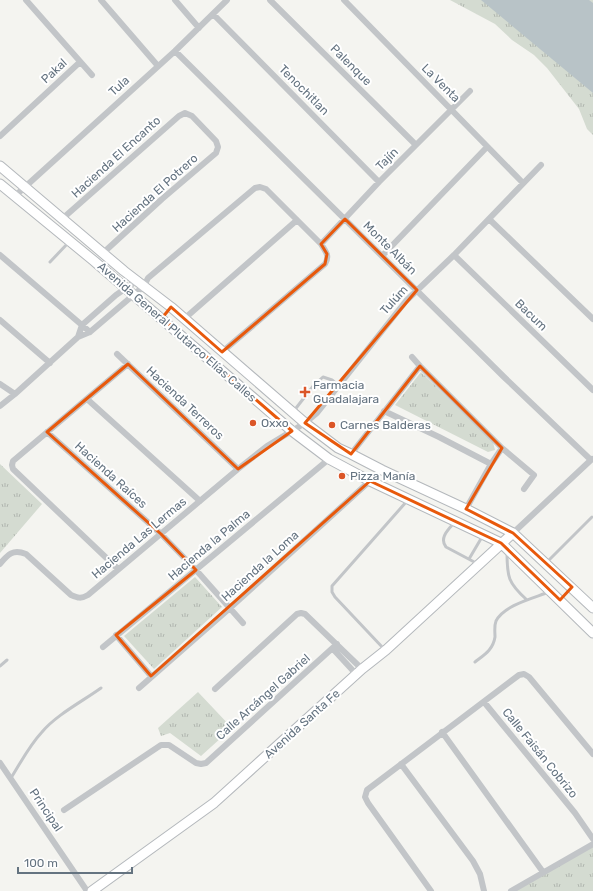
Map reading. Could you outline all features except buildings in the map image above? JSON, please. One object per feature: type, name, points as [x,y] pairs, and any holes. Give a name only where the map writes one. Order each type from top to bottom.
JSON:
[{"type":"street","name":"Pakal","points":[[0,136],[80,62],[26,0]]},
{"type":"street","points":[[101,0],[158,66]]},
{"type":"street","points":[[175,0],[199,28]]},
{"type":"street","name":"Tula","points":[[15,196],[175,51],[227,0]]},
{"type":"street","name":"Palenque","points":[[270,0],[416,145]]},
{"type":"street","name":"La Venta","points":[[344,0],[523,183]]},
{"type":"street","name":"Tenochitlan","points":[[212,14],[379,182]]},
{"type":"street","name":"Monte Albán","points":[[175,51],[382,256],[592,459]]},
{"type":"street","points":[[80,62],[92,75]]},
{"type":"street","name":"Tajín","points":[[322,244],[379,182],[470,91]]},
{"type":"street","name":"Hacienda El Potrero","points":[[103,253],[162,199],[216,153],[218,147],[216,141],[192,116],[185,113]]},
{"type":"street","name":"Hacienda El Encanto","points":[[62,219],[178,116],[185,113]]},
{"type":"street","points":[[382,256],[487,147]]},
{"type":"street","name":"Avenida General Plutarco Elías Calles","points":[[0,166],[103,253],[143,281],[184,319],[292,413],[338,448],[513,533],[593,608]]},
{"type":"street","name":"Tulúm","points":[[292,431],[305,423],[316,413],[396,313],[417,290],[454,255],[541,166]]},
{"type":"street","name":"Avenida General Plutarco Elías Calles","points":[[0,184],[126,287],[292,431],[329,459],[408,500],[504,546],[593,633]]},
{"type":"street","points":[[0,406],[78,337],[90,332],[134,294],[143,281],[254,188],[260,187],[266,189],[322,244],[328,259],[325,264],[222,352]]},
{"type":"street","points":[[489,219],[593,319]]},
{"type":"street","points":[[184,319],[296,220]]},
{"type":"street","points":[[0,255],[90,332]]},
{"type":"street","name":"Bacum","points":[[454,255],[593,390]]},
{"type":"street","points":[[78,337],[82,325],[126,287],[143,281]]},
{"type":"street","points":[[162,318],[171,307]]},
{"type":"street","points":[[0,320],[50,363]]},
{"type":"street","name":"Hacienda Terreros","points":[[117,354],[238,468]]},
{"type":"street","points":[[412,357],[502,448],[534,475],[524,489]]},
{"type":"street","points":[[118,569],[13,469],[12,465],[13,461],[128,364]]},
{"type":"street","points":[[351,454],[420,366]]},
{"type":"street","points":[[0,384],[15,394]]},
{"type":"street","points":[[87,399],[200,501]]},
{"type":"street","points":[[384,411],[440,437],[491,464]]},
{"type":"street","name":"Hacienda Las Lermas","points":[[0,564],[9,553],[20,551],[26,554],[71,595],[76,598],[82,598],[88,595],[238,468],[267,446],[292,431]]},
{"type":"street","name":"Hacienda Raíces","points":[[47,432],[161,534],[196,570],[243,623]]},
{"type":"street","points":[[466,509],[491,464],[502,448]]},
{"type":"street","name":"Hacienda la Palma","points":[[103,647],[329,459]]},
{"type":"street","points":[[513,533],[592,459]]},
{"type":"street","name":"Hacienda la Loma","points":[[138,688],[230,608],[382,470]]},
{"type":"street","name":"Avenida Santa Fe","points":[[92,891],[214,803],[386,650],[479,564],[504,546],[513,533]]},
{"type":"street","points":[[560,600],[572,587]]},
{"type":"street","points":[[215,689],[297,614],[301,613],[305,614],[360,672]]},
{"type":"street","points":[[116,636],[151,676]]},
{"type":"street","name":"Calle Arcángel Gabriel","points":[[64,810],[161,745],[165,744],[196,763],[201,764],[206,762],[335,647]]},
{"type":"street","points":[[431,891],[368,803],[365,797],[367,790],[519,675],[524,674],[529,677],[593,754]]},
{"type":"street","name":"Calle Faisán Cobrizo","points":[[484,702],[575,813],[593,839]]},
{"type":"street","points":[[442,732],[543,872]]},
{"type":"street","name":"Principal","points":[[0,763],[87,891]]},
{"type":"street","points":[[401,764],[480,874],[484,891]]},
{"type":"street","points":[[511,891],[593,844]]},
{"type":"lane","points":[[50,262],[70,241]]},
{"type":"lane","points":[[292,413],[314,385],[323,378],[332,380],[338,385]]},
{"type":"lane","points":[[386,650],[335,597],[332,592],[332,586],[408,500]]},
{"type":"lane","points":[[546,563],[592,517]]},
{"type":"lane","points":[[455,522],[445,534],[443,539],[444,544],[446,547],[479,564]]},
{"type":"lane","points":[[469,559],[483,535]]},
{"type":"lane","points":[[504,546],[510,582],[527,600]]},
{"type":"lane","points":[[474,662],[488,652],[493,644],[497,619],[507,609],[551,592]]},
{"type":"lane","points":[[0,666],[7,660]]},
{"type":"lane","points":[[11,778],[33,742],[43,730],[101,688]]},
{"type":"highlighted area","points":[[345,219],[417,290],[305,423],[351,454],[420,366],[502,448],[466,509],[513,533],[572,587],[560,600],[501,543],[370,481],[151,676],[116,635],[196,570],[161,534],[47,432],[128,364],[238,469],[292,431],[162,318],[171,307],[222,352],[325,264],[327,254],[321,244]]},
{"type":"green space","points":[[450,0],[593,0],[593,135],[587,129],[579,109],[547,68],[534,55],[512,40],[495,24]]},
{"type":"green space","points":[[421,372],[493,442],[495,450],[488,452],[395,405]]},
{"type":"green space","points":[[0,464],[42,504],[0,553]]},
{"type":"green space","points":[[195,577],[222,607],[154,669],[124,636]]},
{"type":"green space","points":[[198,692],[232,728],[201,756],[170,733],[161,736],[158,728]]},
{"type":"green space","points":[[593,844],[593,891],[511,891]]},
{"type":"shaded area","points":[[481,0],[589,0],[593,3],[593,93]]},
{"type":"place","name":"Farmacia Guadalajara","points":[[305,392]]},
{"type":"place","name":"Oxxo","points":[[253,423]]},
{"type":"place","name":"Carnes Balderas","points":[[332,425]]},
{"type":"place","name":"Pizza Manía","points":[[342,476]]}]
